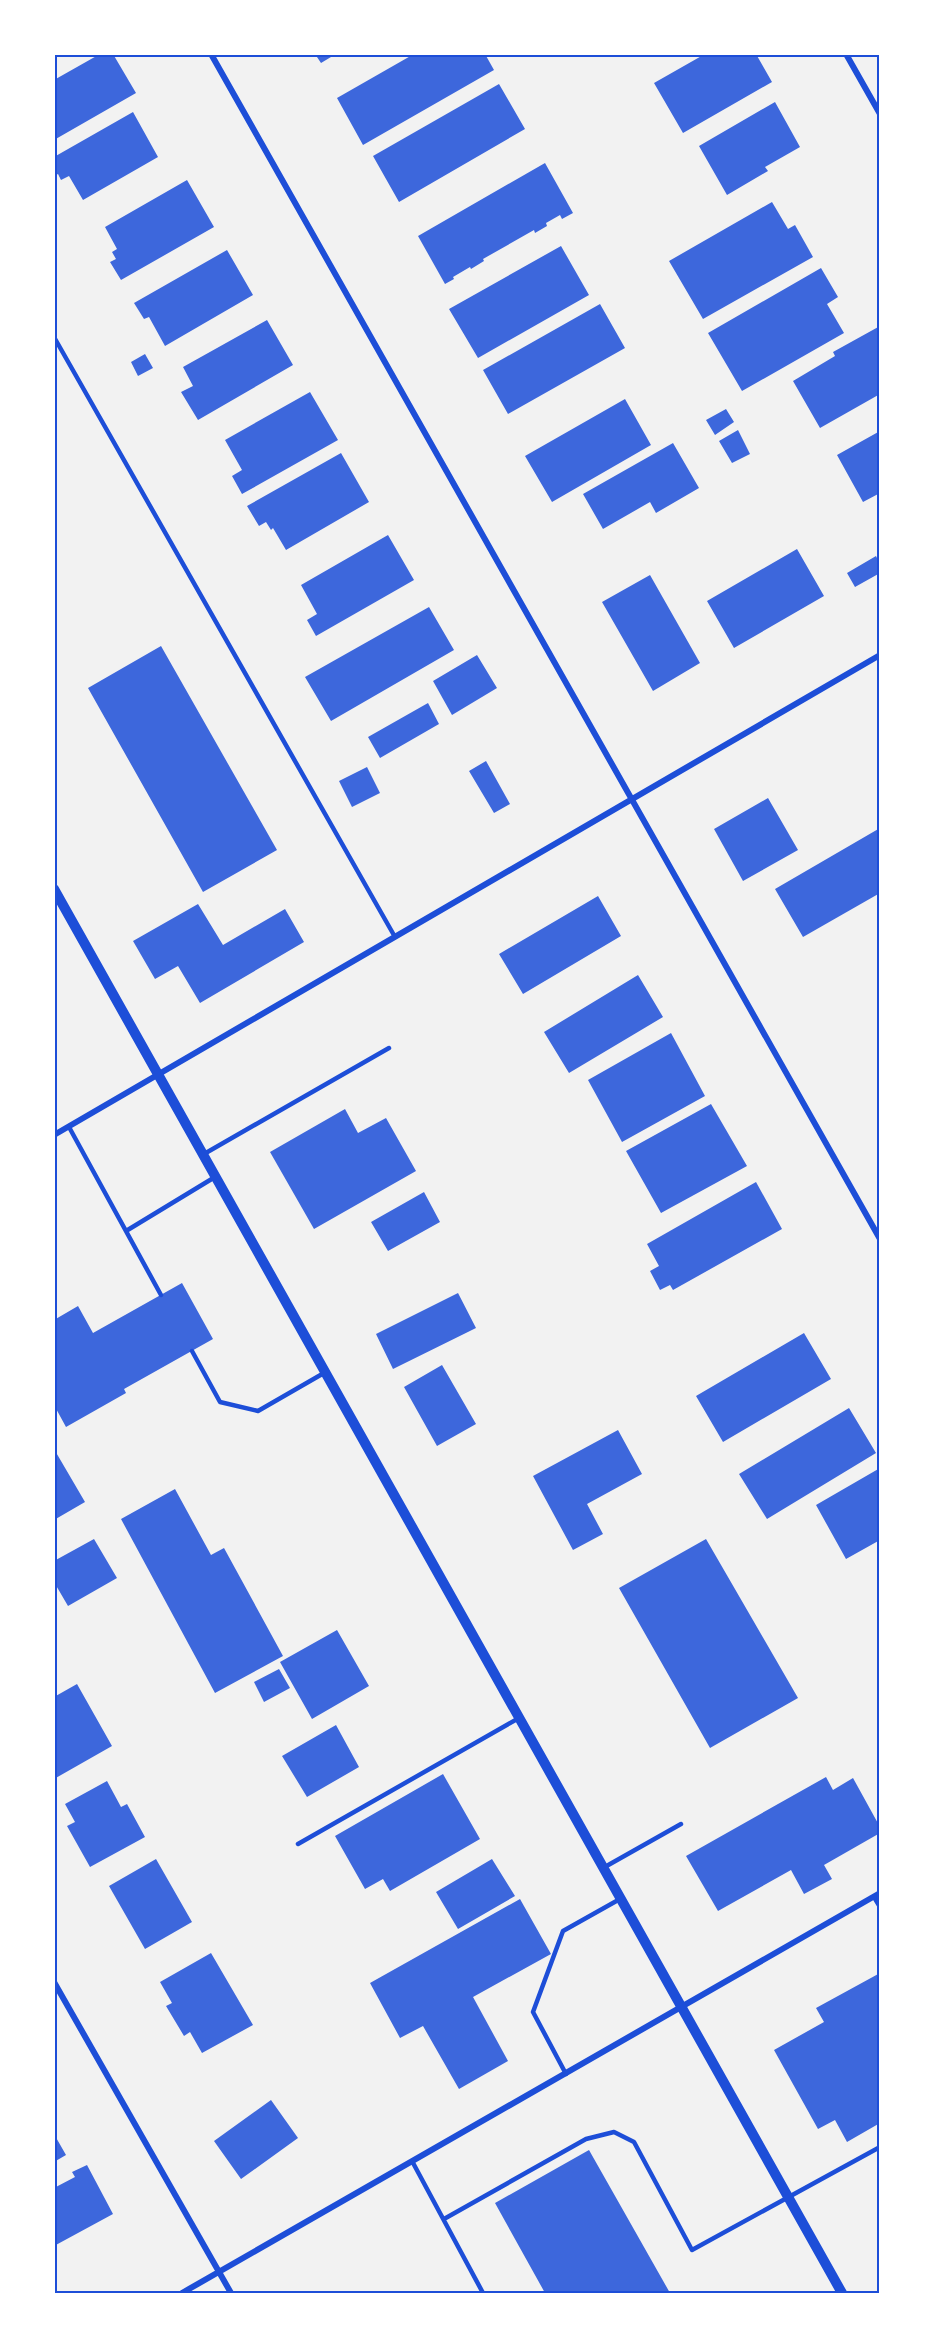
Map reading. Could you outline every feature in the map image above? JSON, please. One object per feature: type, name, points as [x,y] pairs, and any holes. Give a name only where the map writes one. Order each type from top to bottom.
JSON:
[{"type":"street","points":[[211,54],[880,1239]]},
{"type":"street","points":[[846,54],[880,114]]},
{"type":"street","points":[[54,1135],[880,655]]},
{"type":"street","points":[[54,889],[842,2293]]},
{"type":"street","points":[[182,2293],[877,1895]]},
{"type":"street","points":[[54,1982],[231,2293]]},
{"type":"lane","points":[[54,337],[396,937]]},
{"type":"lane","points":[[202,1155],[389,1048]]},
{"type":"lane","points":[[69,1127],[161,1295]]},
{"type":"lane","points":[[126,1231],[215,1178]]},
{"type":"lane","points":[[192,1351],[220,1402],[258,1411],[324,1372]]},
{"type":"lane","points":[[298,1844],[519,1718]]},
{"type":"lane","points":[[603,1868],[681,1824]]},
{"type":"lane","points":[[877,1895],[880,1908]]},
{"type":"lane","points":[[566,2074],[533,2012],[563,1931],[620,1899]]},
{"type":"lane","points":[[444,2219],[586,2139],[614,2132],[634,2142],[692,2250],[880,2147]]},
{"type":"lane","points":[[412,2161],[483,2293]]},
{"type":"building","points":[[100,54],[113,54],[136,93],[54,140],[54,80]]},
{"type":"building","points":[[315,54],[336,54],[321,63]]},
{"type":"building","points":[[414,54],[485,54],[494,70],[363,145],[337,98]]},
{"type":"building","points":[[705,54],[756,54],[772,82],[683,133],[654,83]]},
{"type":"building","points":[[499,84],[525,129],[399,202],[373,156]]},
{"type":"building","points":[[775,102],[800,147],[765,167],[768,171],[727,195],[699,146]]},
{"type":"building","points":[[133,112],[158,157],[83,200],[69,176],[61,180],[58,174],[54,176],[54,157]]},
{"type":"building","points":[[545,163],[573,213],[562,219],[560,215],[546,223],[547,226],[535,233],[534,230],[483,259],[484,261],[453,277],[454,279],[445,284],[418,236]]},
{"type":"building","points":[[187,180],[214,227],[121,280],[110,262],[116,259],[112,252],[117,249],[105,227]]},
{"type":"building","points":[[772,202],[788,229],[795,225],[813,257],[703,319],[669,261]]},
{"type":"building","points":[[561,246],[589,295],[478,358],[449,309]]},
{"type":"building","points":[[227,250],[253,295],[165,346],[149,317],[144,319],[134,303]]},
{"type":"building","points":[[821,268],[838,297],[827,304],[844,333],[742,391],[708,333]]},
{"type":"building","points":[[600,304],[625,348],[508,414],[483,370]]},
{"type":"building","points":[[267,320],[293,365],[198,420],[181,392],[193,386],[183,367]]},
{"type":"building","points":[[880,326],[880,394],[820,428],[793,381],[835,356],[833,352]]},
{"type":"building","points":[[145,354],[153,368],[138,376],[131,362]]},
{"type":"building","points":[[310,392],[338,440],[242,494],[232,476],[242,470],[225,440]]},
{"type":"building","points":[[625,399],[651,445],[552,502],[525,456]]},
{"type":"building","points":[[726,409],[734,422],[715,435],[706,420]]},
{"type":"building","points":[[738,430],[750,454],[732,463],[719,441]]},
{"type":"building","points":[[880,431],[880,493],[863,502],[837,455]]},
{"type":"building","points":[[673,443],[699,488],[656,513],[650,502],[603,529],[583,494]]},
{"type":"building","points":[[341,453],[369,502],[286,550],[273,528],[271,530],[266,522],[259,526],[247,506]]},
{"type":"building","points":[[388,535],[414,580],[316,636],[307,620],[317,614],[301,585]]},
{"type":"building","points":[[797,549],[824,596],[734,648],[707,601]]},
{"type":"building","points":[[876,556],[880,564],[880,573],[855,587],[847,573]]},
{"type":"building","points":[[650,575],[700,663],[653,691],[602,602]]},
{"type":"building","points":[[429,607],[454,650],[331,721],[305,677]]},
{"type":"building","points":[[161,646],[277,850],[203,892],[88,688]]},
{"type":"building","points":[[477,655],[497,688],[452,715],[433,681]]},
{"type":"building","points":[[428,703],[439,724],[380,758],[368,737]]},
{"type":"building","points":[[486,761],[510,804],[494,813],[469,771]]},
{"type":"building","points":[[367,767],[380,793],[352,807],[339,781]]},
{"type":"building","points":[[768,798],[798,850],[743,881],[714,829]]},
{"type":"building","points":[[880,828],[880,893],[803,937],[775,889]]},
{"type":"building","points":[[598,896],[621,936],[523,994],[499,954]]},
{"type":"building","points":[[198,904],[223,945],[285,909],[304,942],[200,1003],[178,966],[155,979],[133,941]]},
{"type":"building","points":[[638,975],[663,1017],[569,1073],[544,1032]]},
{"type":"building","points":[[671,1033],[705,1096],[622,1142],[588,1080]]},
{"type":"building","points":[[711,1104],[747,1166],[661,1213],[626,1151]]},
{"type":"building","points":[[345,1109],[358,1133],[386,1118],[416,1171],[314,1229],[270,1152]]},
{"type":"building","points":[[756,1182],[782,1229],[673,1290],[670,1285],[660,1290],[650,1271],[659,1266],[647,1244]]},
{"type":"building","points":[[424,1192],[440,1222],[388,1251],[371,1222]]},
{"type":"building","points":[[182,1283],[213,1339],[124,1389],[126,1393],[66,1427],[54,1405],[54,1320],[78,1306],[93,1333]]},
{"type":"building","points":[[458,1293],[476,1328],[393,1369],[376,1334]]},
{"type":"building","points":[[804,1333],[831,1379],[723,1442],[696,1396]]},
{"type":"building","points":[[442,1365],[476,1424],[437,1446],[404,1387]]},
{"type":"building","points":[[849,1408],[876,1453],[767,1519],[739,1474]]},
{"type":"building","points":[[618,1430],[642,1474],[587,1504],[603,1534],[573,1550],[533,1476]]},
{"type":"building","points":[[54,1449],[85,1502],[54,1520]]},
{"type":"building","points":[[880,1468],[880,1540],[846,1559],[816,1505]]},
{"type":"building","points":[[175,1489],[211,1555],[224,1548],[283,1656],[215,1693],[121,1519]]},
{"type":"building","points":[[94,1539],[117,1578],[68,1606],[54,1582],[54,1561]]},
{"type":"building","points":[[706,1539],[798,1698],[710,1748],[619,1588]]},
{"type":"building","points":[[337,1630],[369,1686],[312,1719],[280,1662]]},
{"type":"building","points":[[279,1669],[290,1688],[264,1702],[254,1682]]},
{"type":"building","points":[[77,1684],[112,1746],[54,1779],[54,1697]]},
{"type":"building","points":[[336,1725],[359,1767],[307,1797],[282,1756]]},
{"type":"building","points":[[443,1774],[480,1839],[390,1891],[383,1879],[365,1889],[335,1836]]},
{"type":"building","points":[[826,1777],[833,1790],[853,1778],[880,1827],[880,1833],[824,1865],[832,1879],[804,1894],[791,1870],[718,1911],[686,1856]]},
{"type":"building","points":[[107,1781],[121,1807],[127,1804],[145,1837],[90,1867],[67,1826],[75,1822],[65,1804]]},
{"type":"building","points":[[156,1859],[192,1922],[145,1949],[109,1886]]},
{"type":"building","points":[[492,1859],[515,1896],[458,1929],[436,1892]]},
{"type":"building","points":[[520,1899],[551,1954],[473,1997],[508,2061],[459,2089],[423,2026],[400,2038],[370,1983]]},
{"type":"building","points":[[211,1953],[253,2025],[202,2053],[190,2032],[184,2036],[166,2006],[172,2003],[160,1982]]},
{"type":"building","points":[[880,1973],[880,2123],[847,2142],[835,2120],[818,2129],[774,2050],[824,2022],[816,2008]]},
{"type":"building","points":[[271,2100],[298,2138],[241,2179],[214,2141]]},
{"type":"building","points":[[54,2134],[66,2155],[54,2162]]},
{"type":"building","points":[[589,2150],[670,2293],[545,2293],[495,2203]]},
{"type":"building","points":[[87,2165],[113,2214],[54,2246],[54,2188],[75,2177],[72,2172]]}]
